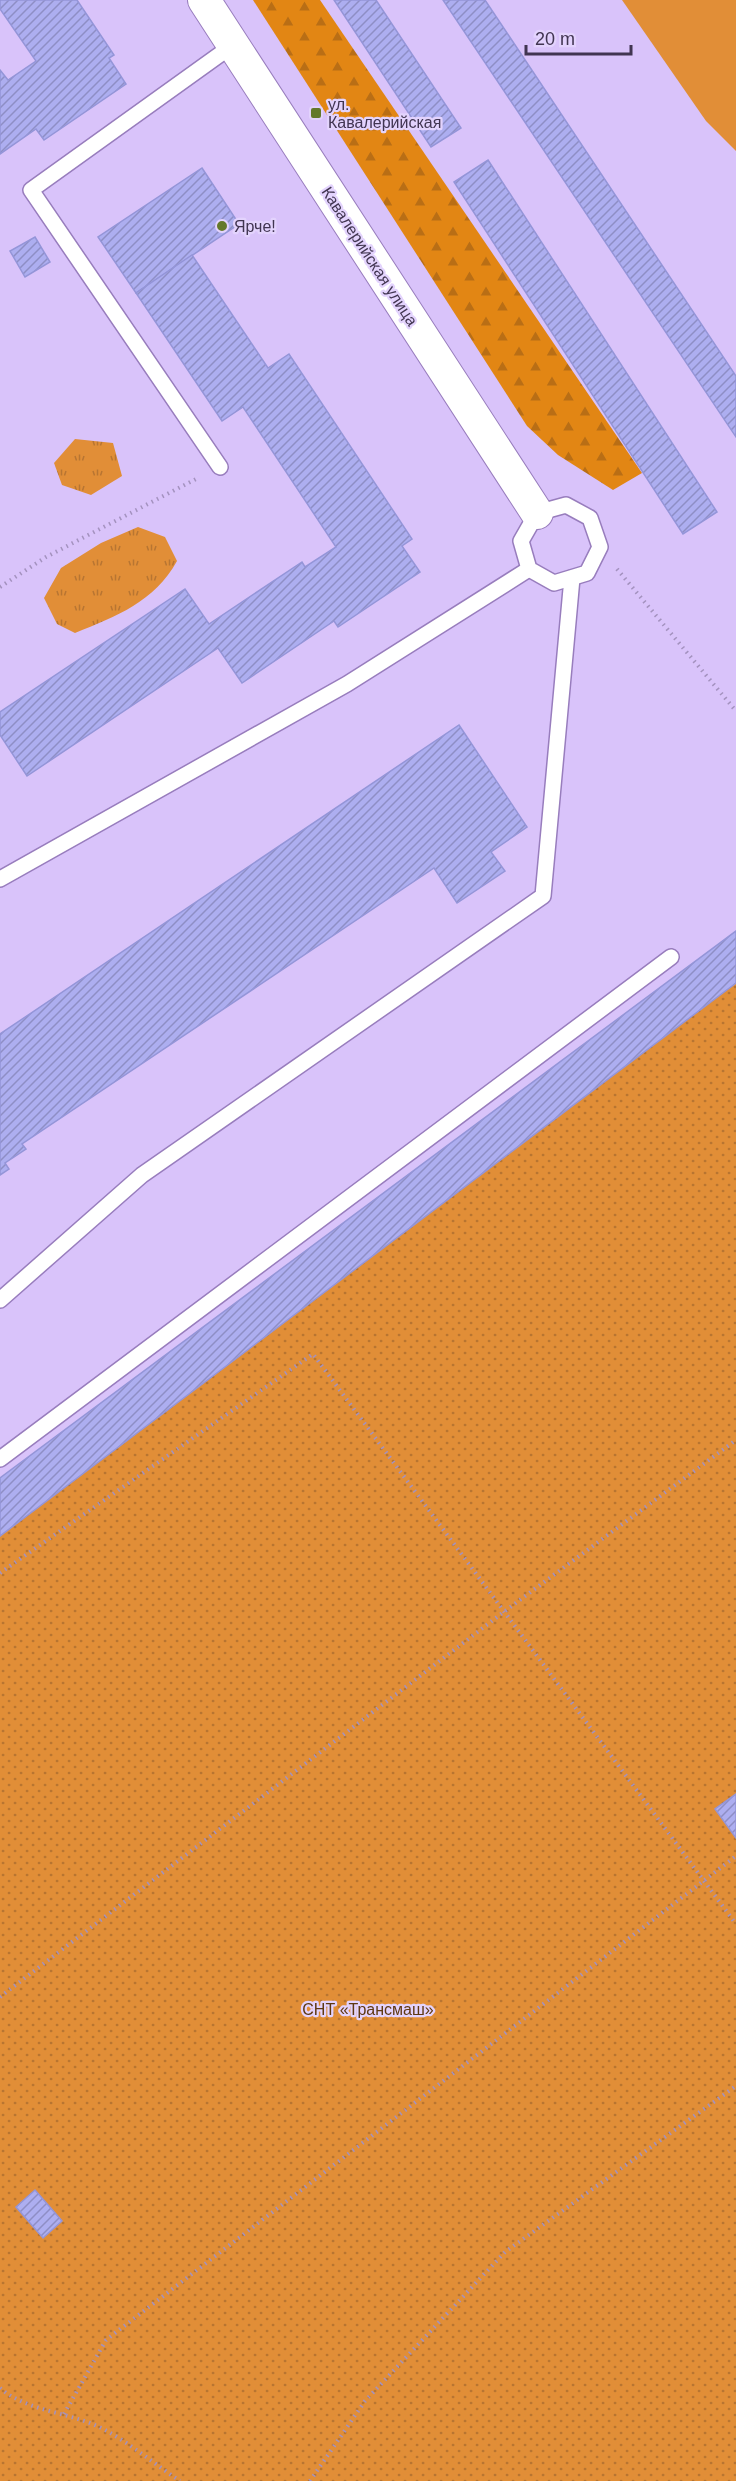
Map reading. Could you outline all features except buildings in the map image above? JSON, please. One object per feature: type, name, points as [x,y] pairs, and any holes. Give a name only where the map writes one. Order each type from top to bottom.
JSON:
[{"type":"street","name":"Кавалерийская улица","points":[[204,0],[537,513]]},
{"type":"lane","points":[[220,467],[31,190],[233,45]]},
{"type":"lane","points":[[566,505],[590,518],[600,547],[587,573],[554,583],[529,569],[521,541],[537,513],[566,505]]},
{"type":"lane","points":[[0,879],[347,684],[529,569]]},
{"type":"lane","points":[[0,1300],[141,1175],[543,896],[572,578]]},
{"type":"lane","points":[[0,1459],[671,957]]},
{"type":"path","points":[[0,587],[46,557],[220,467]]},
{"type":"path","points":[[600,547],[641,601],[736,711]]},
{"type":"path","points":[[0,1573],[313,1354],[736,1924]]},
{"type":"path","points":[[0,1997],[505,1611],[736,1440]]},
{"type":"path","points":[[64,2414],[106,2340],[736,1856]]},
{"type":"path","points":[[310,2481],[365,2401],[505,2252],[736,2086]]},
{"type":"path","points":[[0,2388],[13,2399],[64,2414],[106,2430],[180,2481]]},
{"type":"green space","points":[[253,0],[320,0],[642,473],[613,490],[558,455],[527,426]]},
{"type":"green space","points":[[622,0],[736,0],[736,151],[706,121]]},
{"type":"green space","points":[[75,439],[113,443],[122,476],[91,495],[62,485],[54,463]]},
{"type":"green space","points":[[138,527],[165,537],[177,561],[168,575],[146,597],[120,614],[75,633],[57,624],[44,598],[61,568],[101,543]]},
{"type":"green space","name":"СНТ «Трансмаш»","points":[[736,983],[736,2481],[0,2481],[0,1536]]},
{"type":"place","name":"ул. Кавалерийская","points":[[316,113]]},
{"type":"place","name":"Ярче!","points":[[222,226]]}]
